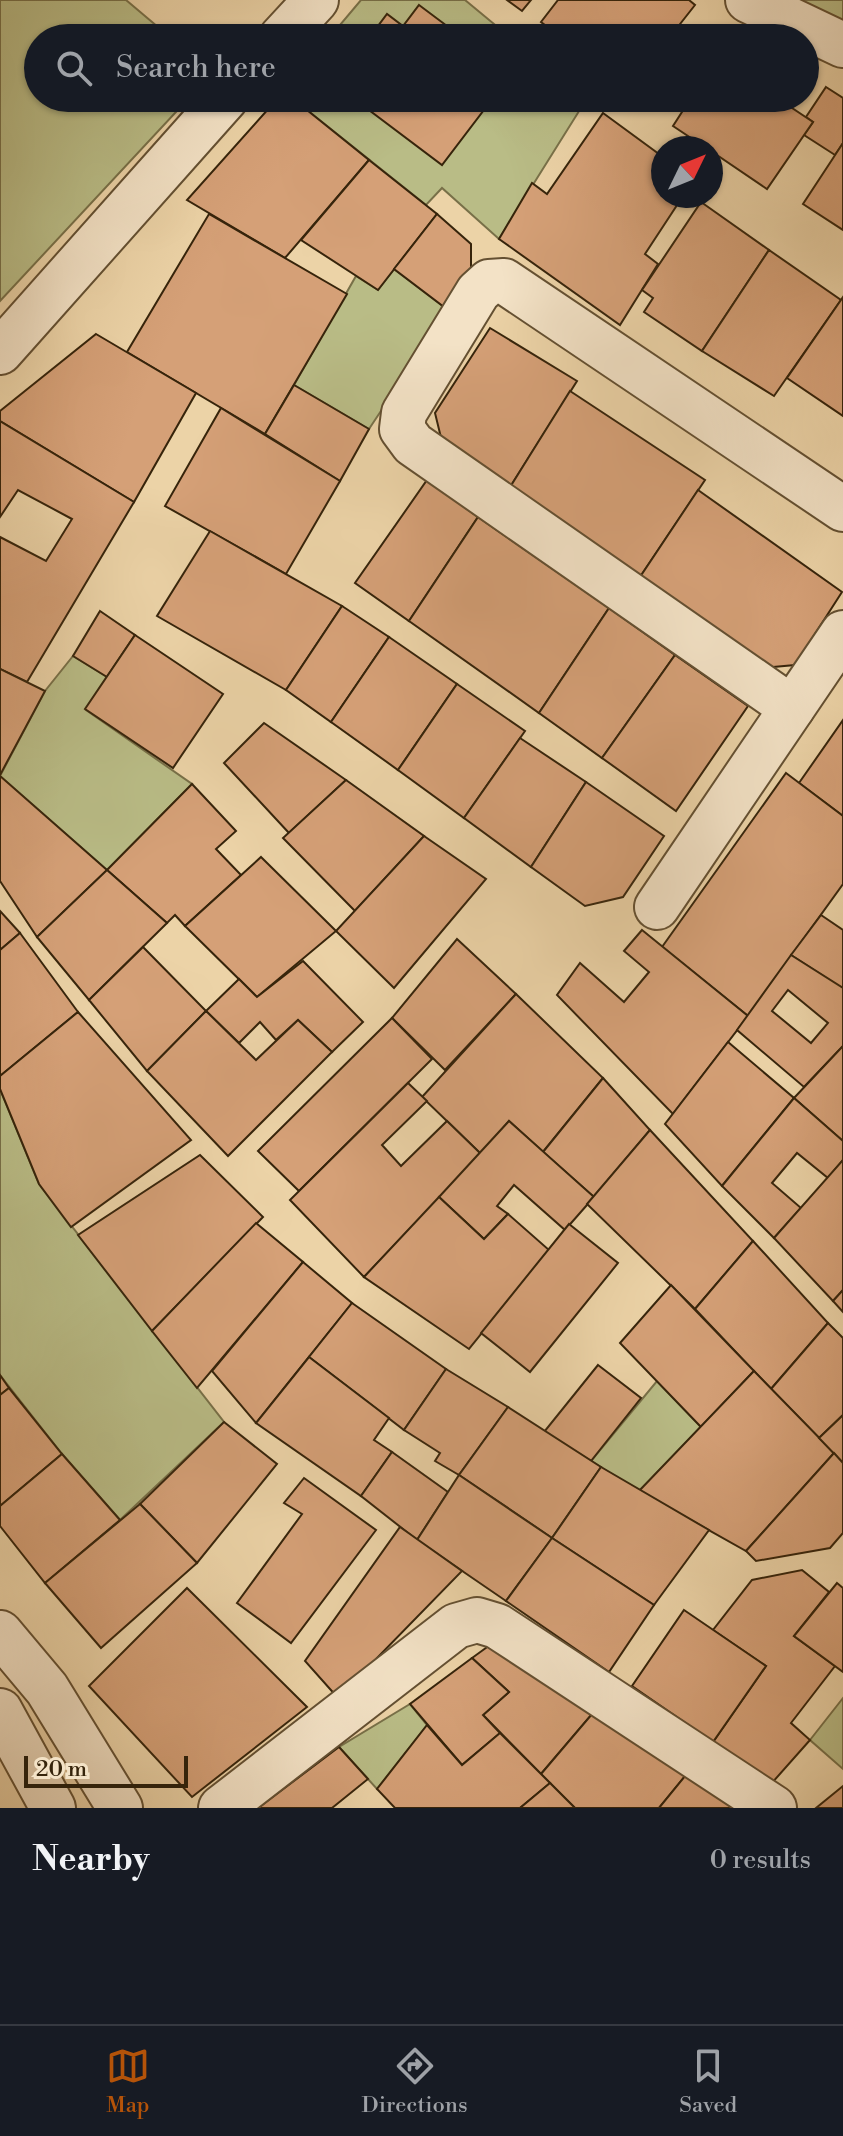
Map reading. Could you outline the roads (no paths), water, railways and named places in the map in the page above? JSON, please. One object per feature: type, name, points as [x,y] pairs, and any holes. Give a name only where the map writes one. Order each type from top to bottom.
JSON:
[{"type":"street","points":[[294,24],[316,0]]},
{"type":"street","points":[[748,0],[799,24]]},
{"type":"street","points":[[819,34],[843,45]]},
{"type":"street","points":[[0,352],[214,112]]},
{"type":"street","points":[[792,708],[413,444],[402,429],[404,413],[478,292],[489,282],[504,281],[843,509]]},
{"type":"street","points":[[657,907],[843,633]]},
{"type":"street","points":[[221,1808],[456,1626],[477,1620],[497,1626],[774,1808]]},
{"type":"street","points":[[0,1633],[47,1689],[120,1808]]},
{"type":"street","points":[[0,1711],[53,1808]]}]
